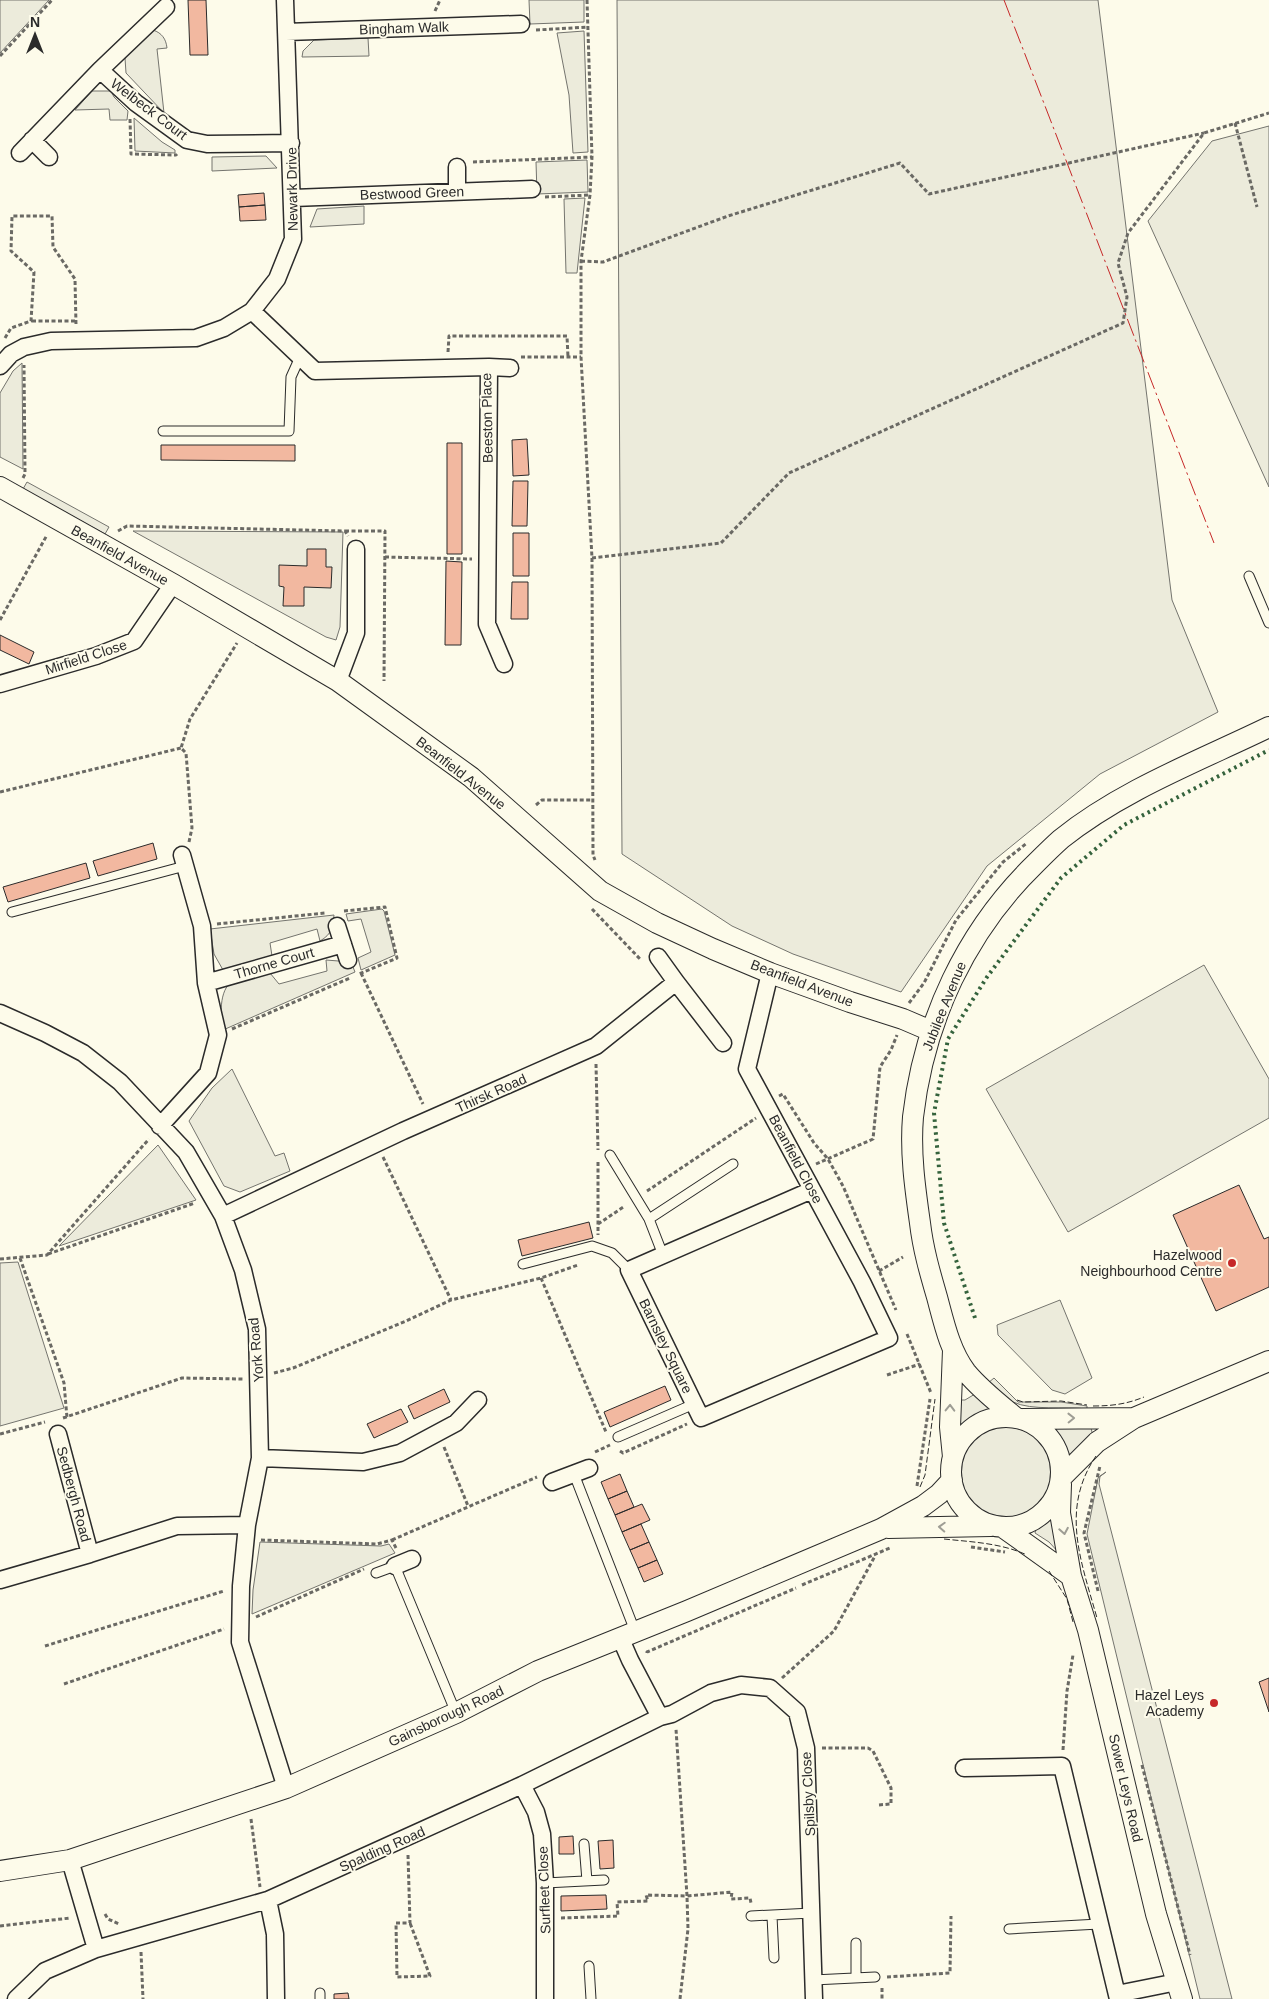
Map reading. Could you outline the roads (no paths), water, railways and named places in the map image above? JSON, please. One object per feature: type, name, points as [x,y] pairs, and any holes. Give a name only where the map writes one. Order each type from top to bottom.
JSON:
[{"type":"street","name":"Newark Drive","points":[[12,356],[51,341],[196,338],[224,328],[252,311],[276,279],[293,239],[285,0]]},
{"type":"street","name":"Welbeck Court","points":[[20,153],[100,70],[166,7]]},
{"type":"street","name":"Bingham Walk","points":[[286,32],[521,24]]},
{"type":"street","name":"Welbeck Court","points":[[100,70],[136,103],[187,140],[207,144],[291,143]]},
{"type":"street","points":[[32,140],[49,157]]},
{"type":"street","points":[[457,192],[461,165]]},
{"type":"street","name":"Bestwood Green","points":[[293,198],[532,189]]},
{"type":"street","name":"Beeston Place","points":[[252,311],[315,371],[489,367],[487,624],[504,664]]},
{"type":"street","points":[[489,367],[510,368]]},
{"type":"street","name":"Beanfield Avenue","points":[[8,491],[173,584],[338,681],[470,777],[600,891],[657,923],[770,973],[845,1001],[903,1019],[931,1031]]},
{"type":"street","points":[[338,681],[356,633],[356,549]]},
{"type":"street","name":"Mirfield Close","points":[[0,684],[96,656],[134,641],[173,584]]},
{"type":"street","name":"Jubilee Avenue","points":[[1018,1418],[994,1401],[966,1371],[953,1350],[923,1246],[913,1176],[913,1119],[920,1073],[931,1031],[954,973],[973,940],[1023,876],[1060,840],[1104,810],[1154,781],[1269,727]]},
{"type":"street","points":[[160,1126],[208,1073],[218,1035],[206,983],[202,926],[184,861]]},
{"type":"street","points":[[337,926],[348,960]]},
{"type":"street","name":"Thorne Court","points":[[206,983],[343,944]]},
{"type":"street","points":[[658,957],[723,1043]]},
{"type":"street","name":"Beanfield Close","points":[[770,973],[747,1069],[889,1338]]},
{"type":"street","name":"Thirsk Road","points":[[223,1216],[376,1143],[596,1046],[676,982]]},
{"type":"street","name":"York Road","points":[[1,1017],[45,1033],[83,1053],[120,1082],[186,1152],[223,1216],[242,1270],[257,1329],[259,1376],[260,1458],[246,1532],[241,1586],[240,1642],[286,1788]]},
{"type":"street","points":[[629,1270],[812,1190]]},
{"type":"street","name":"Barnsley Square","points":[[629,1270],[701,1418],[889,1338]]},
{"type":"street","name":"Jubilee Avenue","points":[[953,1350],[950,1427],[953,1456]]},
{"type":"street","points":[[997,1527],[1014,1528],[1031,1523],[1045,1513],[1055,1500],[1062,1481],[1096,1442],[1134,1418],[1269,1361]]},
{"type":"street","points":[[260,1458],[363,1462],[400,1453],[456,1423],[478,1400]]},
{"type":"street","points":[[1072,1576],[997,1527],[969,1513],[958,1501],[952,1480],[953,1456],[960,1442],[970,1430],[984,1421],[999,1417],[1134,1418]]},
{"type":"street","points":[[1018,1418],[1039,1427],[1053,1441],[1061,1458],[1062,1481]]},
{"type":"street","name":"Sedbergh Road","points":[[56,1425],[90,1554]]},
{"type":"street","points":[[552,1482],[581,1471]]},
{"type":"street","name":"Gainsborough Road","points":[[0,1869],[70,1860],[286,1788],[456,1714],[538,1671],[687,1611],[881,1529],[923,1506],[939,1494],[952,1480]]},
{"type":"street","name":"Sower Leys Road","points":[[1062,1481],[1060,1512],[1072,1576],[1092,1644],[1156,1914],[1180,1990]]},
{"type":"street","name":"Sedbergh Road","points":[[0,1580],[177,1526],[246,1532]]},
{"type":"street","name":"Gainsborough Road","points":[[881,1529],[997,1527]]},
{"type":"street","points":[[628,1634],[666,1716]]},
{"type":"street","name":"Spilsby Close","points":[[666,1716],[711,1693],[741,1685],[770,1688],[797,1712],[806,1748],[814,1999]]},
{"type":"street","name":"Spalding Road","points":[[16,1999],[45,1971],[96,1949],[264,1894],[408,1837],[666,1716]]},
{"type":"street","points":[[964,1768],[1062,1766],[1118,1997],[1180,1990]]},
{"type":"street","name":"Surfleet Close","points":[[522,1785],[536,1812],[542,1834],[545,1883],[545,1999]]},
{"type":"street","points":[[70,1860],[96,1949]]},
{"type":"street","points":[[264,1894],[275,1934],[276,1999]]},
{"type":"lane","points":[[163,431],[289,431],[292,377],[300,357]]},
{"type":"lane","points":[[1248,576],[1269,623]]},
{"type":"lane","points":[[12,912],[184,861]]},
{"type":"lane","points":[[610,1155],[649,1219],[663,1255]]},
{"type":"lane","points":[[649,1219],[733,1164]]},
{"type":"lane","points":[[523,1264],[592,1246],[612,1253],[629,1270]]},
{"type":"lane","points":[[618,1437],[694,1404]]},
{"type":"lane","points":[[581,1471],[628,1634]]},
{"type":"lane","points":[[376,1573],[402,1560],[456,1714]]},
{"type":"lane","points":[[584,1844],[587,1881]]},
{"type":"lane","points":[[545,1883],[604,1880]]},
{"type":"lane","points":[[751,1916],[812,1913]]},
{"type":"lane","points":[[772,1916],[774,1958]]},
{"type":"lane","points":[[1009,1929],[1099,1924]]},
{"type":"lane","points":[[856,1943],[856,1978]]},
{"type":"lane","points":[[589,1966],[591,1999]]},
{"type":"lane","points":[[813,1980],[878,1977]]},
{"type":"place","name":"Hazelwood Neighbourhood Centre","points":[[1232,1263]]},
{"type":"place","name":"Hazel Leys Academy","points":[[1214,1703]]}]
